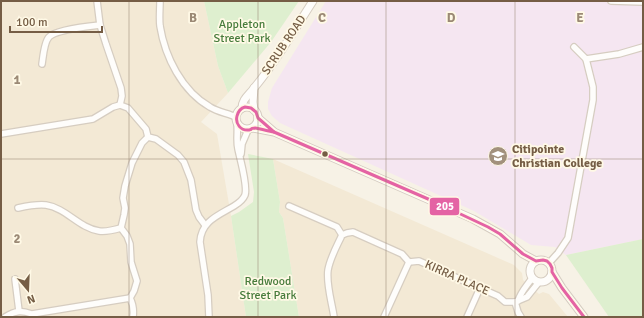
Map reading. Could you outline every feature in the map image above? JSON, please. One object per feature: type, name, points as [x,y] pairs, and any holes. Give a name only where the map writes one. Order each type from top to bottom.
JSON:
[{"type":"street","points":[[97,1],[100,24],[121,88],[122,96],[120,105]]},
{"type":"street","points":[[160,1],[160,24],[164,44],[170,62],[194,95],[210,107],[237,121],[242,129],[274,132],[473,219],[500,234],[524,254],[536,261]]},
{"type":"street","name":"SCRUB ROAD","points":[[242,108],[245,98],[273,64],[313,1]]},
{"type":"street","points":[[611,1],[643,2]]},
{"type":"street","points":[[42,64],[49,37],[57,32],[100,24]]},
{"type":"street","points":[[549,263],[568,238],[593,100],[593,87],[586,59],[574,47]]},
{"type":"street","points":[[586,59],[619,54],[643,47]]},
{"type":"street","name":"SCRUB ROAD","points":[[254,88],[254,110]]},
{"type":"street","points":[[1,134],[93,119],[113,107],[120,105],[128,108],[146,129],[148,137]]},
{"type":"street","points":[[209,317],[208,295],[200,242],[201,231],[208,222],[240,202],[246,195],[246,186],[237,142],[237,114],[242,108],[248,107],[254,110],[258,115],[258,118],[257,124],[251,129],[242,144],[240,156]]},
{"type":"street","points":[[258,118],[274,132]]},
{"type":"street","points":[[148,137],[156,139],[178,155],[184,162],[191,180],[196,210],[205,225]]},
{"type":"street","points":[[130,298],[137,281],[131,262],[130,244],[127,236],[121,228],[125,208],[123,198],[132,163],[142,143],[148,137]]},
{"type":"street","points":[[18,208],[45,205],[55,207],[86,226],[99,231],[109,231],[121,228]]},
{"type":"street","points":[[289,206],[337,227],[342,235],[328,270],[328,280],[334,317]]},
{"type":"street","name":"KIRRA PLACE","points":[[342,235],[353,232],[402,254],[409,262],[419,261],[498,296],[505,302],[516,302]]},
{"type":"street","points":[[524,254],[530,268],[532,278],[539,282]]},
{"type":"street","points":[[530,268],[536,261],[541,260],[549,263],[552,268],[552,272],[562,288],[584,317]]},
{"type":"street","points":[[384,317],[409,262]]},
{"type":"street","points":[[516,302],[527,297],[539,282],[549,278],[552,272]]},
{"type":"street","points":[[521,317],[518,312],[516,302],[532,278]]},
{"type":"street","points":[[15,279],[19,311]]},
{"type":"street","points":[[547,280],[562,288]]},
{"type":"street","points":[[467,317],[480,288]]},
{"type":"street","points":[[5,317],[19,311],[32,314],[130,298]]},
{"type":"street","points":[[130,298],[133,304],[133,317]]},
{"type":"shaded area","points":[[1,1],[204,1],[218,66],[228,93],[201,122],[217,134],[246,317],[1,317]]},
{"type":"shaded area","name":"Citipointe Christian College","points":[[326,1],[643,1],[643,239],[566,255],[555,247],[531,245],[474,211],[280,123],[272,116],[268,109],[268,102],[272,88]]},
{"type":"shaded area","points":[[273,159],[514,265],[522,273],[523,280],[539,294],[543,292],[549,294],[568,317],[299,317],[283,218],[279,212],[280,202]]},
{"type":"green space","name":"Appleton Street Park","points":[[204,1],[299,1],[271,42],[228,93],[218,66]]},
{"type":"green space","name":"Redwood Street Park","points":[[248,154],[273,159],[280,202],[279,212],[283,218],[299,317],[246,317],[231,216],[253,202],[254,192]]},
{"type":"green space","points":[[643,239],[643,317],[609,317],[566,255]]},
{"type":"transit line","name":"205","points":[[245,107],[251,108],[256,112],[258,118],[274,132],[255,128],[249,130],[241,128],[237,122],[237,116],[240,110],[245,107]]},
{"type":"transit line","name":"205","points":[[274,132],[435,202],[488,227],[500,234],[523,254],[536,261],[547,261],[562,288],[584,317]]},
{"type":"place","name":"Citipointe Christian College","points":[[498,156]]}]
